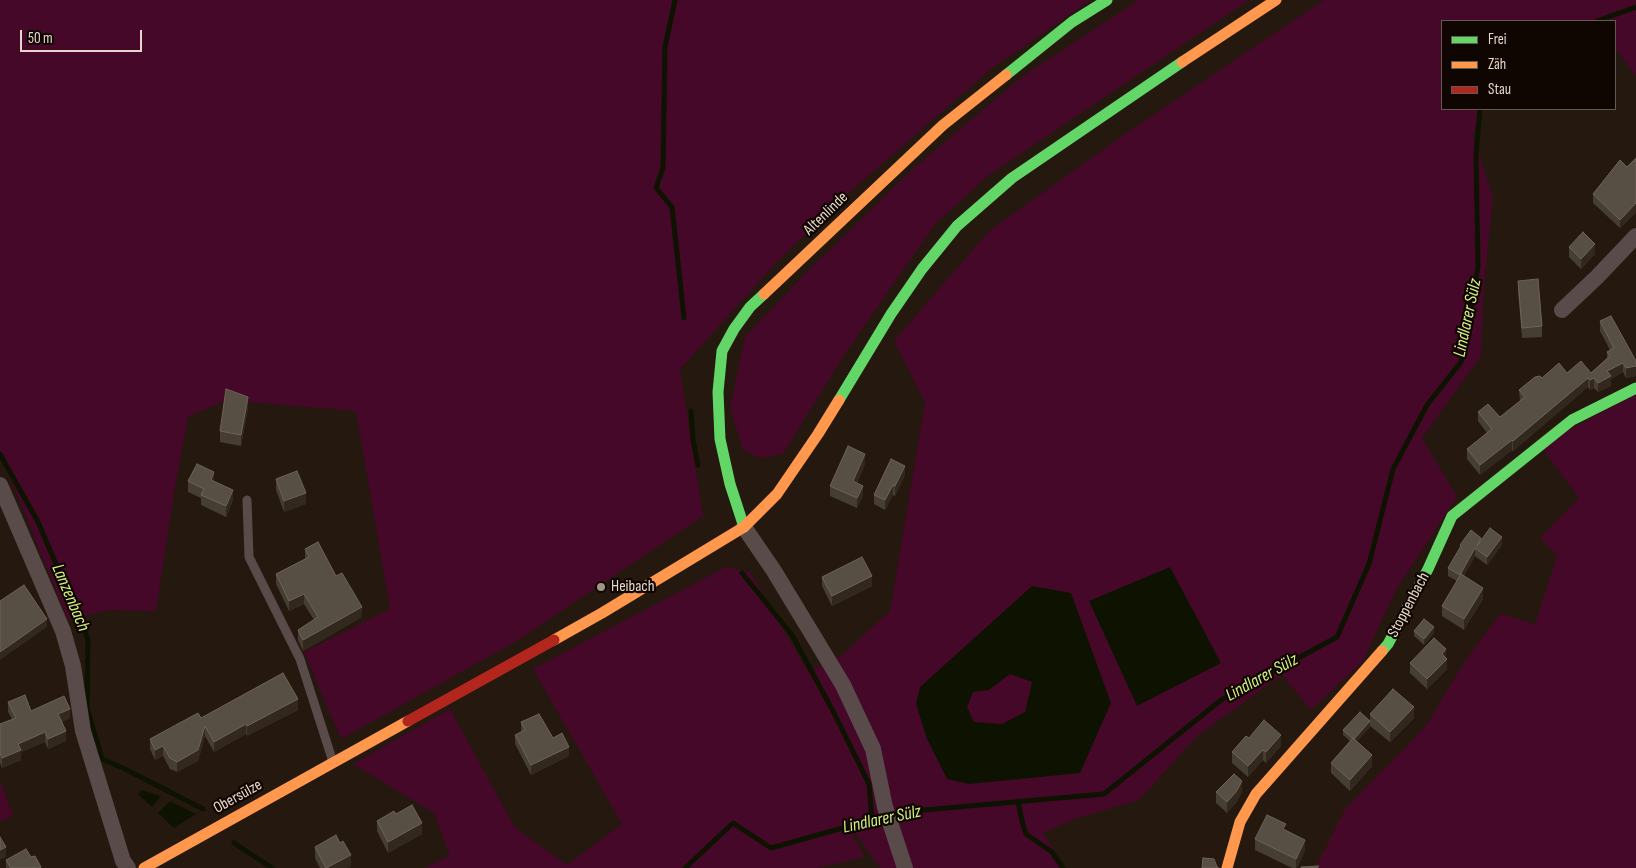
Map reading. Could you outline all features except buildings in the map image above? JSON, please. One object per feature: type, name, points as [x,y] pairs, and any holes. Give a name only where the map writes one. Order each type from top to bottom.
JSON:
[{"type":"main road","name":"Altenlinde","points":[[744,528],[730,484],[720,439],[718,392],[722,352],[734,329],[750,307],[942,125],[1072,22],[1107,0]]},
{"type":"main road","name":"Obersülze","points":[[144,868],[602,613],[744,528],[777,494],[818,434],[891,314],[922,269],[957,226],[1012,178],[1145,86],[1276,0]]},
{"type":"main road","name":"Stoppenbach","points":[[1227,868],[1240,822],[1256,794],[1388,644],[1428,569],[1452,516],[1572,420],[1636,388]]},
{"type":"street","points":[[1562,310],[1636,236]]},
{"type":"street","points":[[0,485],[64,631],[73,666],[83,730],[123,860],[128,868]]},
{"type":"street","points":[[744,528],[774,572],[843,685],[873,749],[891,830],[905,868]]},
{"type":"lane","points":[[247,500],[249,557],[300,659],[333,763]]},
{"type":"shaded area","points":[[0,0],[1091,0],[991,69],[836,204],[775,264],[680,369],[703,516],[517,641],[341,739],[304,652],[390,609],[356,411],[226,400],[188,417],[156,611],[108,610],[68,620],[0,453]]},
{"type":"shaded area","points":[[1139,0],[1249,0],[989,175],[935,224],[844,355],[783,454],[759,458],[743,449],[730,408],[745,337],[810,269],[913,169],[1023,76]]},
{"type":"shaded area","points":[[1324,0],[1636,0],[1636,76],[1616,49],[1616,20],[1441,20],[1441,110],[1484,110],[1473,135],[1493,198],[1484,286],[1481,356],[1422,438],[1457,497],[1397,588],[1362,662],[1311,710],[1282,675],[1197,736],[1139,800],[1074,819],[1043,833],[1066,868],[880,868],[837,808],[865,857],[816,868],[424,868],[450,856],[434,813],[353,764],[450,709],[515,828],[567,865],[622,824],[533,669],[726,567],[750,572],[808,672],[841,656],[890,611],[925,402],[894,341],[989,231],[1125,134]]},
{"type":"shaded area","points":[[1636,394],[1636,868],[1317,868],[1345,809],[1426,726],[1465,661],[1500,614],[1535,624],[1557,556],[1540,538],[1579,498],[1540,445]]},
{"type":"shaded area","points":[[1170,567],[1221,663],[1137,706],[1089,601]]},
{"type":"shaded area","points":[[1032,586],[1071,593],[1111,703],[1080,773],[969,784],[947,779],[927,739],[916,704],[920,687]],"holes":[[[1010,674],[1032,682],[1025,712],[1002,724],[974,722],[967,707],[973,692],[989,690]]]},
{"type":"shaded area","points":[[0,780],[13,815],[0,822]]},
{"type":"shaded area","points":[[142,790],[161,796],[152,807],[138,794]]},
{"type":"shaded area","points":[[170,801],[196,814],[174,828],[158,813]]},
{"type":"waterway","points":[[675,0],[665,47],[663,168],[656,188],[672,207],[684,318]]},
{"type":"waterway","name":"Lindlarer Sülz","points":[[1600,20],[1636,7]]},
{"type":"waterway","name":"Lindlarer Sülz","points":[[685,868],[733,823],[771,848],[861,823],[924,810],[1104,794],[1221,700],[1337,637],[1369,564],[1393,469],[1427,405],[1461,362],[1478,267],[1476,154],[1480,110]]},
{"type":"waterway","points":[[691,411],[693,440],[698,465]]},
{"type":"waterway","name":"Lanzenbach","points":[[0,454],[38,522],[88,639],[87,708],[102,759],[203,809]]},
{"type":"waterway","points":[[742,573],[792,635],[834,713],[869,784],[872,820]]},
{"type":"waterway","name":"Heibach","points":[[1018,801],[1026,834],[1052,852],[1063,868]]},
{"type":"waterway","name":"Lanzenbach","points":[[234,843],[272,868]]},
{"type":"traffic: fast","points":[[1006,75],[1072,22],[1107,0]]},
{"type":"traffic: fast","points":[[839,400],[891,314],[922,269],[957,226],[1012,178],[1182,62]]},
{"type":"traffic: fast","points":[[744,527],[730,484],[720,439],[718,392],[722,351],[734,329],[750,307],[764,294]]},
{"type":"traffic: fast","points":[[1382,651],[1388,644],[1428,569],[1452,516],[1572,420],[1636,388]]},
{"type":"traffic: slow","points":[[1182,62],[1276,0]]},
{"type":"traffic: slow","points":[[764,294],[943,125],[1006,75]]},
{"type":"traffic: slow","points":[[554,640],[744,527],[777,494],[839,400]]},
{"type":"traffic: slow","points":[[1227,868],[1240,822],[1256,794],[1382,651]]},
{"type":"traffic: slow","points":[[144,868],[408,721]]},
{"type":"traffic: jam","points":[[408,721],[554,640]]},
{"type":"place","name":"Heibach","points":[[601,587]]}]
